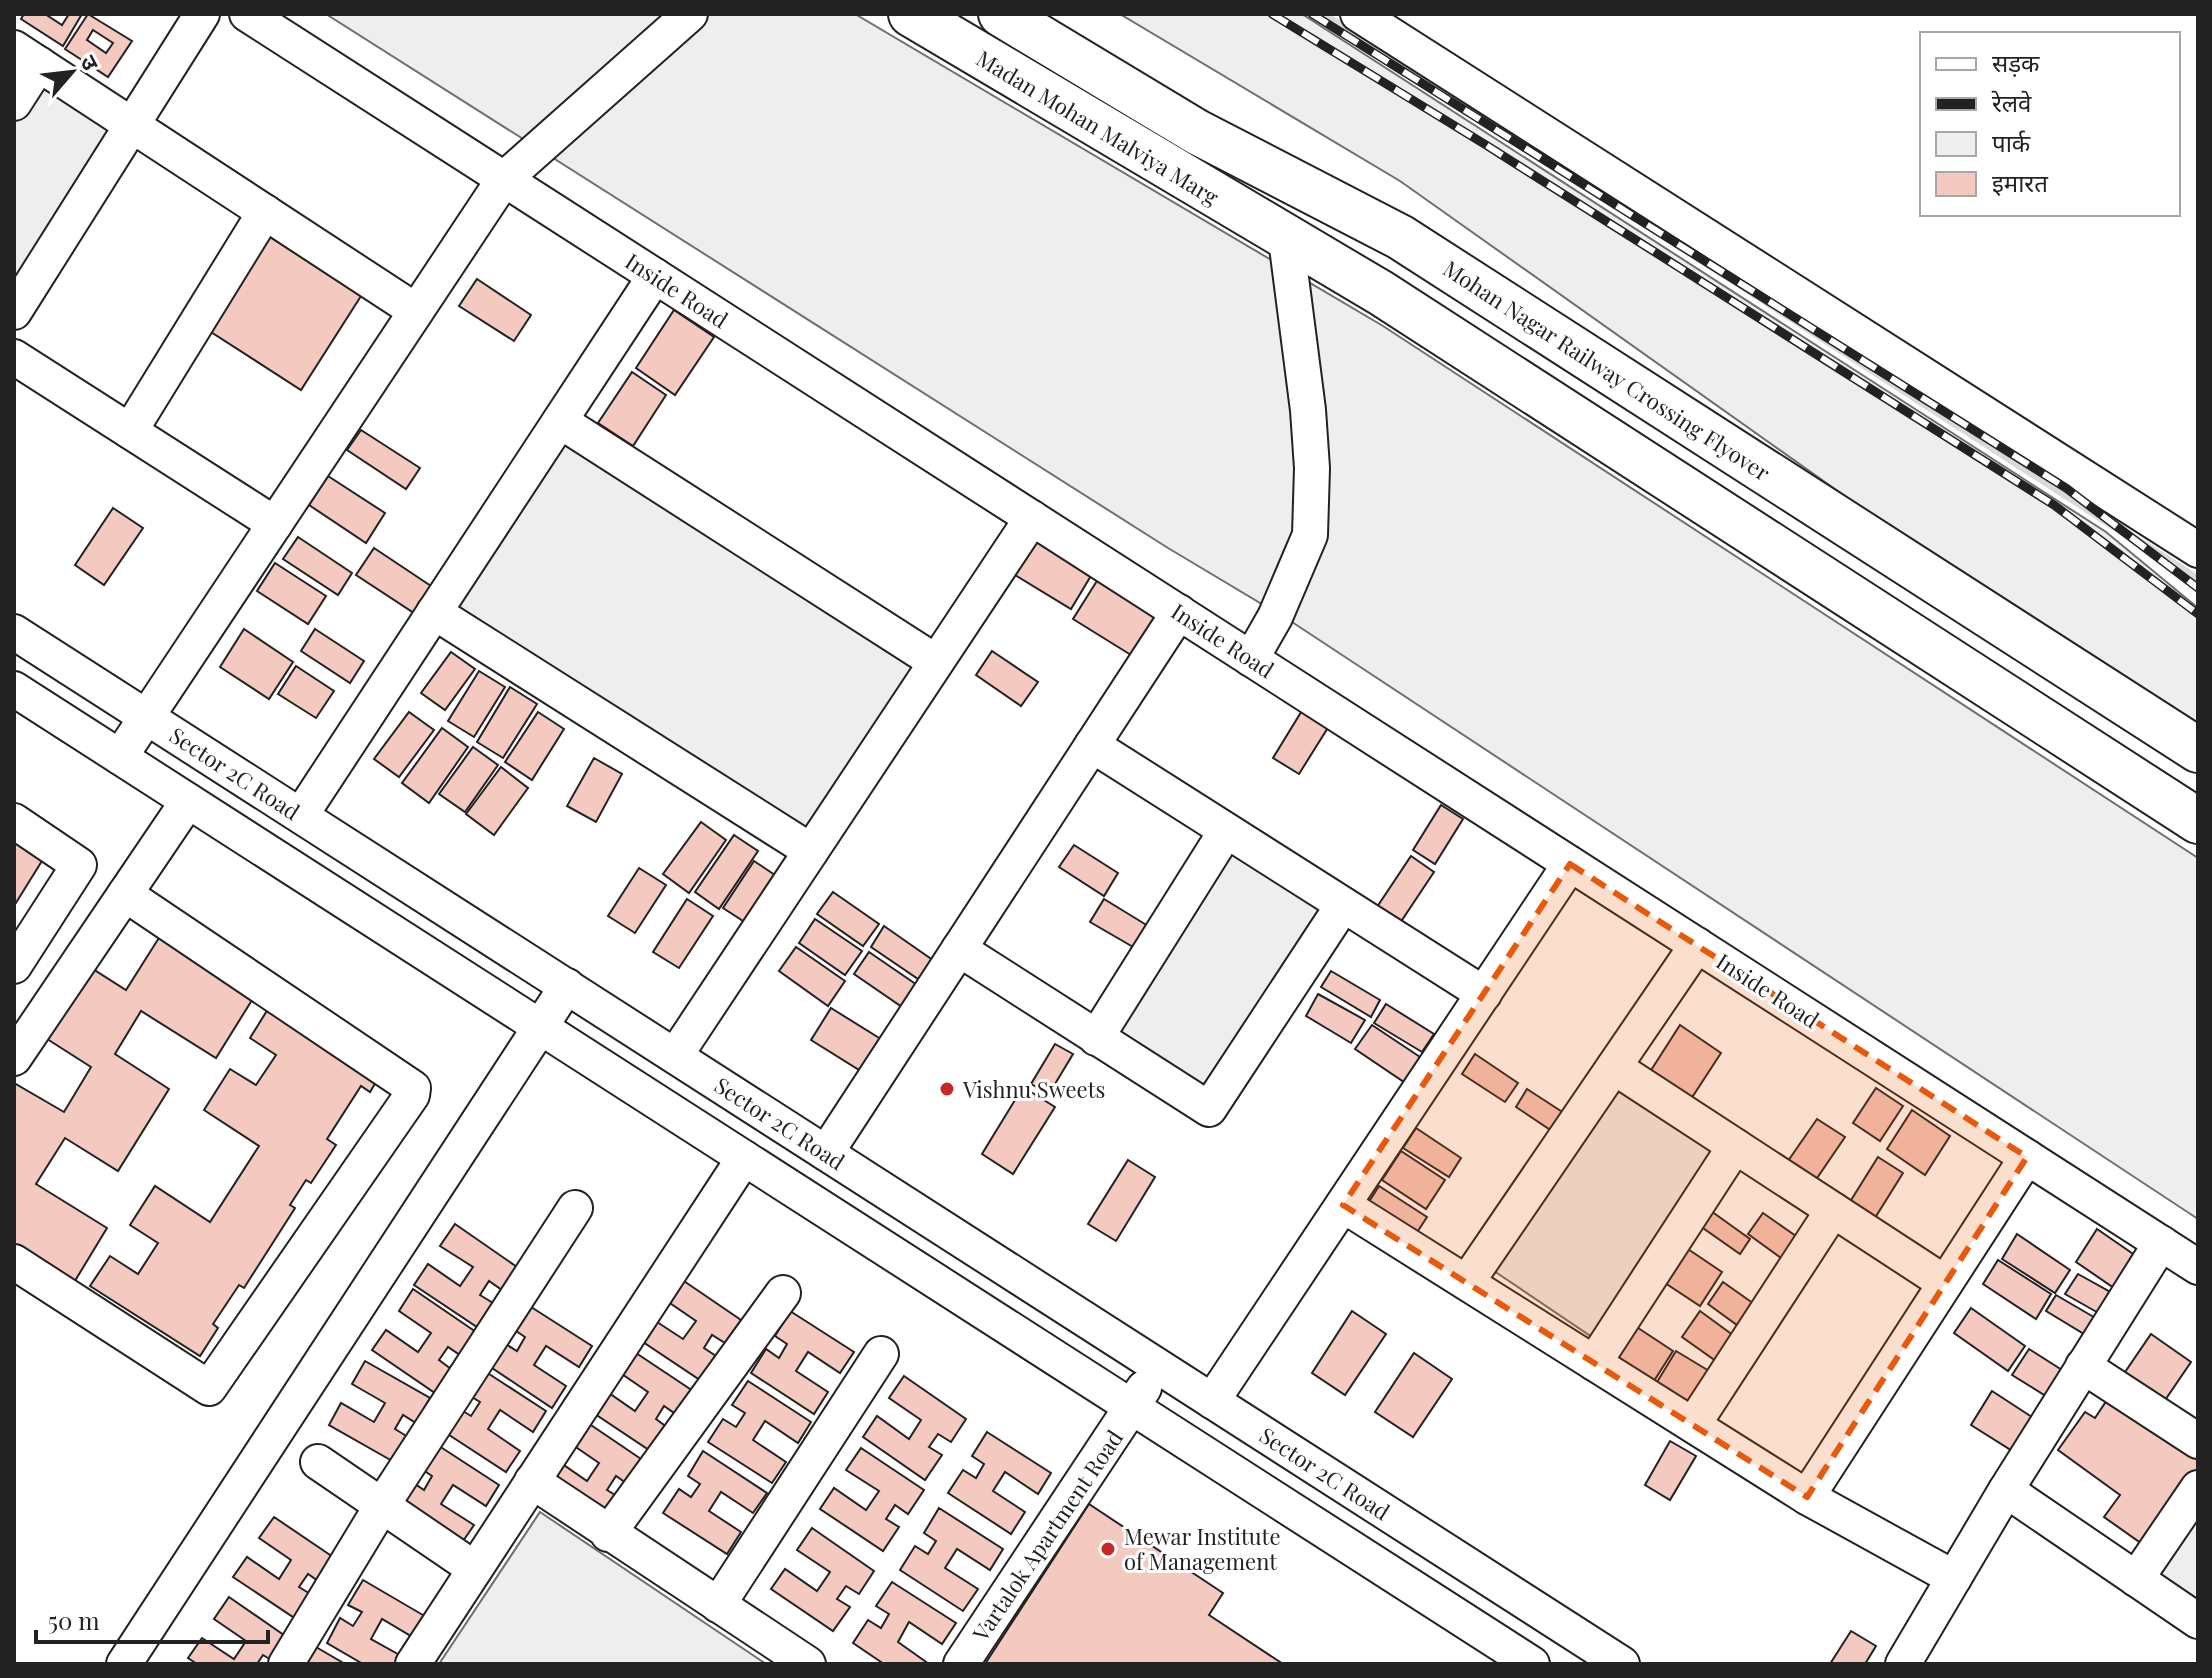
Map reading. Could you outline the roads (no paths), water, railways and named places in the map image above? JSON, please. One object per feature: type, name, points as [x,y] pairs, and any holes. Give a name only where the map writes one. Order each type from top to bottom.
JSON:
[{"type":"main road","name":"Madan Mohan Malviya Marg","points":[[911,14],[1286,239]]},
{"type":"main road","name":"Mohan Nagar Railway Crossing Flyover","points":[[1001,14],[1197,132],[1400,237],[2198,750]]},
{"type":"main road","points":[[1286,239],[1381,293],[2198,821]]},
{"type":"street","points":[[14,312],[202,14]]},
{"type":"street","name":"Inside Road","points":[[247,14],[2198,1267]]},
{"type":"street","points":[[120,757],[504,179],[690,14]]},
{"type":"street","points":[[1358,14],[2198,550]]},
{"type":"street","points":[[14,103],[26,56],[416,311]]},
{"type":"street","points":[[130,431],[265,212]]},
{"type":"street","points":[[1251,659],[1275,617],[1310,535],[1312,468],[1308,410],[1286,239]]},
{"type":"street","points":[[301,815],[655,276]]},
{"type":"street","points":[[14,357],[275,524]]},
{"type":"street","points":[[560,421],[936,662]]},
{"type":"street","points":[[675,1056],[1032,518]]},
{"type":"street","points":[[434,612],[811,851]]},
{"type":"street","points":[[826,1153],[1179,612]]},
{"type":"street","name":"Sector 2C Road","points":[[14,632],[1622,1664]]},
{"type":"street","points":[[14,689],[1332,1535],[1522,1661],[1546,1615]]},
{"type":"street","points":[[1092,745],[1484,994]]},
{"type":"street","points":[[14,1058],[188,801]]},
{"type":"street","points":[[14,821],[79,865],[14,966]]},
{"type":"street","points":[[1096,1038],[1226,831]]},
{"type":"street","points":[[1212,1401],[1570,864]]},
{"type":"street","points":[[14,1262],[209,1388],[412,1095],[409,1082],[125,894]]},
{"type":"street","points":[[959,949],[1209,1109],[1343,905]]},
{"type":"street","points":[[1467,1282],[1697,945]]},
{"type":"street","points":[[124,1664],[567,986]]},
{"type":"street","points":[[1614,1067],[1945,1283]]},
{"type":"street","points":[[1594,1363],[1735,1146]]},
{"type":"street","points":[[1807,1497],[2027,1157]]},
{"type":"street","points":[[413,1664],[744,1158]]},
{"type":"street","points":[[1343,1205],[1807,1497],[1954,1578]]},
{"type":"street","points":[[286,1664],[381,1507],[575,1208]]},
{"type":"street","points":[[1693,1425],[1833,1210]]},
{"type":"street","points":[[926,1274],[952,1234]]},
{"type":"street","points":[[1903,1664],[2006,1490],[2161,1243]]},
{"type":"street","points":[[608,1534],[783,1293]]},
{"type":"street","points":[[718,1605],[881,1354]]},
{"type":"street","name":"Vartalok Apartment Road","points":[[961,1664],[1158,1366]]},
{"type":"street","points":[[2083,1366],[2198,1441]]},
{"type":"street","points":[[318,1462],[475,1569]]},
{"type":"street","points":[[532,1481],[808,1664]]},
{"type":"street","points":[[2136,1579],[2198,1488]]},
{"type":"street","points":[[2006,1490],[2198,1621]]},
{"type":"street","points":[[1332,1535],[1358,1495]]},
{"type":"waterway","points":[[1322,14],[2198,580]]},
{"type":"railway","points":[[1272,14],[1486,145],[2054,505],[2198,614]]},
{"type":"railway","points":[[1312,14],[2066,488],[2198,588]]},
{"type":"place","name":"Vishnu Sweets","points":[[947,1089]]},
{"type":"place","name":"Mewar Institute of Management","points":[[1108,1549]]}]
